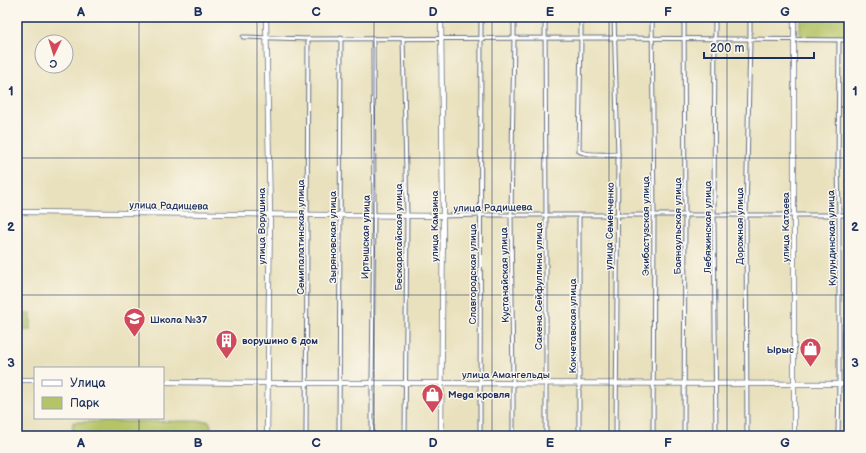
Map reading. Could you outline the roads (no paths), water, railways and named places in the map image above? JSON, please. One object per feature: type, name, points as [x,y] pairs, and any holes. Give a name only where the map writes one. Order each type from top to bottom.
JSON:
[{"type":"street","name":"улица Ворушина","points":[[266,17],[270,215],[267,436]]},
{"type":"street","name":"улица Камзина","points":[[441,17],[443,216],[442,436]]},
{"type":"street","name":"Славгородская улица","points":[[480,436],[481,17]]},
{"type":"street","name":"Кустанайская улица","points":[[513,436],[511,215],[514,17]]},
{"type":"street","name":"Сакена Сейфуллина улица","points":[[544,17],[546,436]]},
{"type":"street","points":[[581,17],[579,151],[586,154],[618,154]]},
{"type":"street","name":"улица Семенченко","points":[[614,17],[618,154],[616,436]]},
{"type":"street","name":"Экибастузская улица","points":[[652,17],[654,215],[653,436]]},
{"type":"street","name":"Баянаульская улица","points":[[684,17],[684,436]]},
{"type":"street","name":"Лебяжинская улица","points":[[715,17],[714,215],[716,436]]},
{"type":"street","name":"Дорожная улица","points":[[748,436],[746,215],[750,17]]},
{"type":"street","name":"улица Катаева","points":[[794,17],[794,436]]},
{"type":"street","points":[[243,37],[308,39],[684,38],[849,40]]},
{"type":"street","name":"Зыряновская улица","points":[[339,436],[341,38]]},
{"type":"street","name":"Иртышская улица","points":[[372,436],[374,216],[373,38]]},
{"type":"street","name":"Бескарагайская улица","points":[[403,38],[406,216],[405,436]]},
{"type":"street","name":"Семипалатинская улица","points":[[306,436],[308,39]]},
{"type":"street","name":"Кулундинская улица","points":[[838,436],[840,384],[838,167],[839,40]]},
{"type":"street","name":"улица Радищева","points":[[17,212],[374,216],[849,215]]},
{"type":"street","name":"Кокчетавская улица","points":[[579,215],[580,436]]},
{"type":"street","points":[[17,380],[34,380]]},
{"type":"street","name":"улица Амангельды","points":[[164,382],[268,384],[849,384]]},
{"type":"place","name":"Школа №37","points":[[134,338]]},
{"type":"place","name":"ворушино 6 дом","points":[[227,360]]},
{"type":"place","name":"Ырыс","points":[[810,368]]},
{"type":"place","name":"Mega кровля","points":[[432,414]]}]
